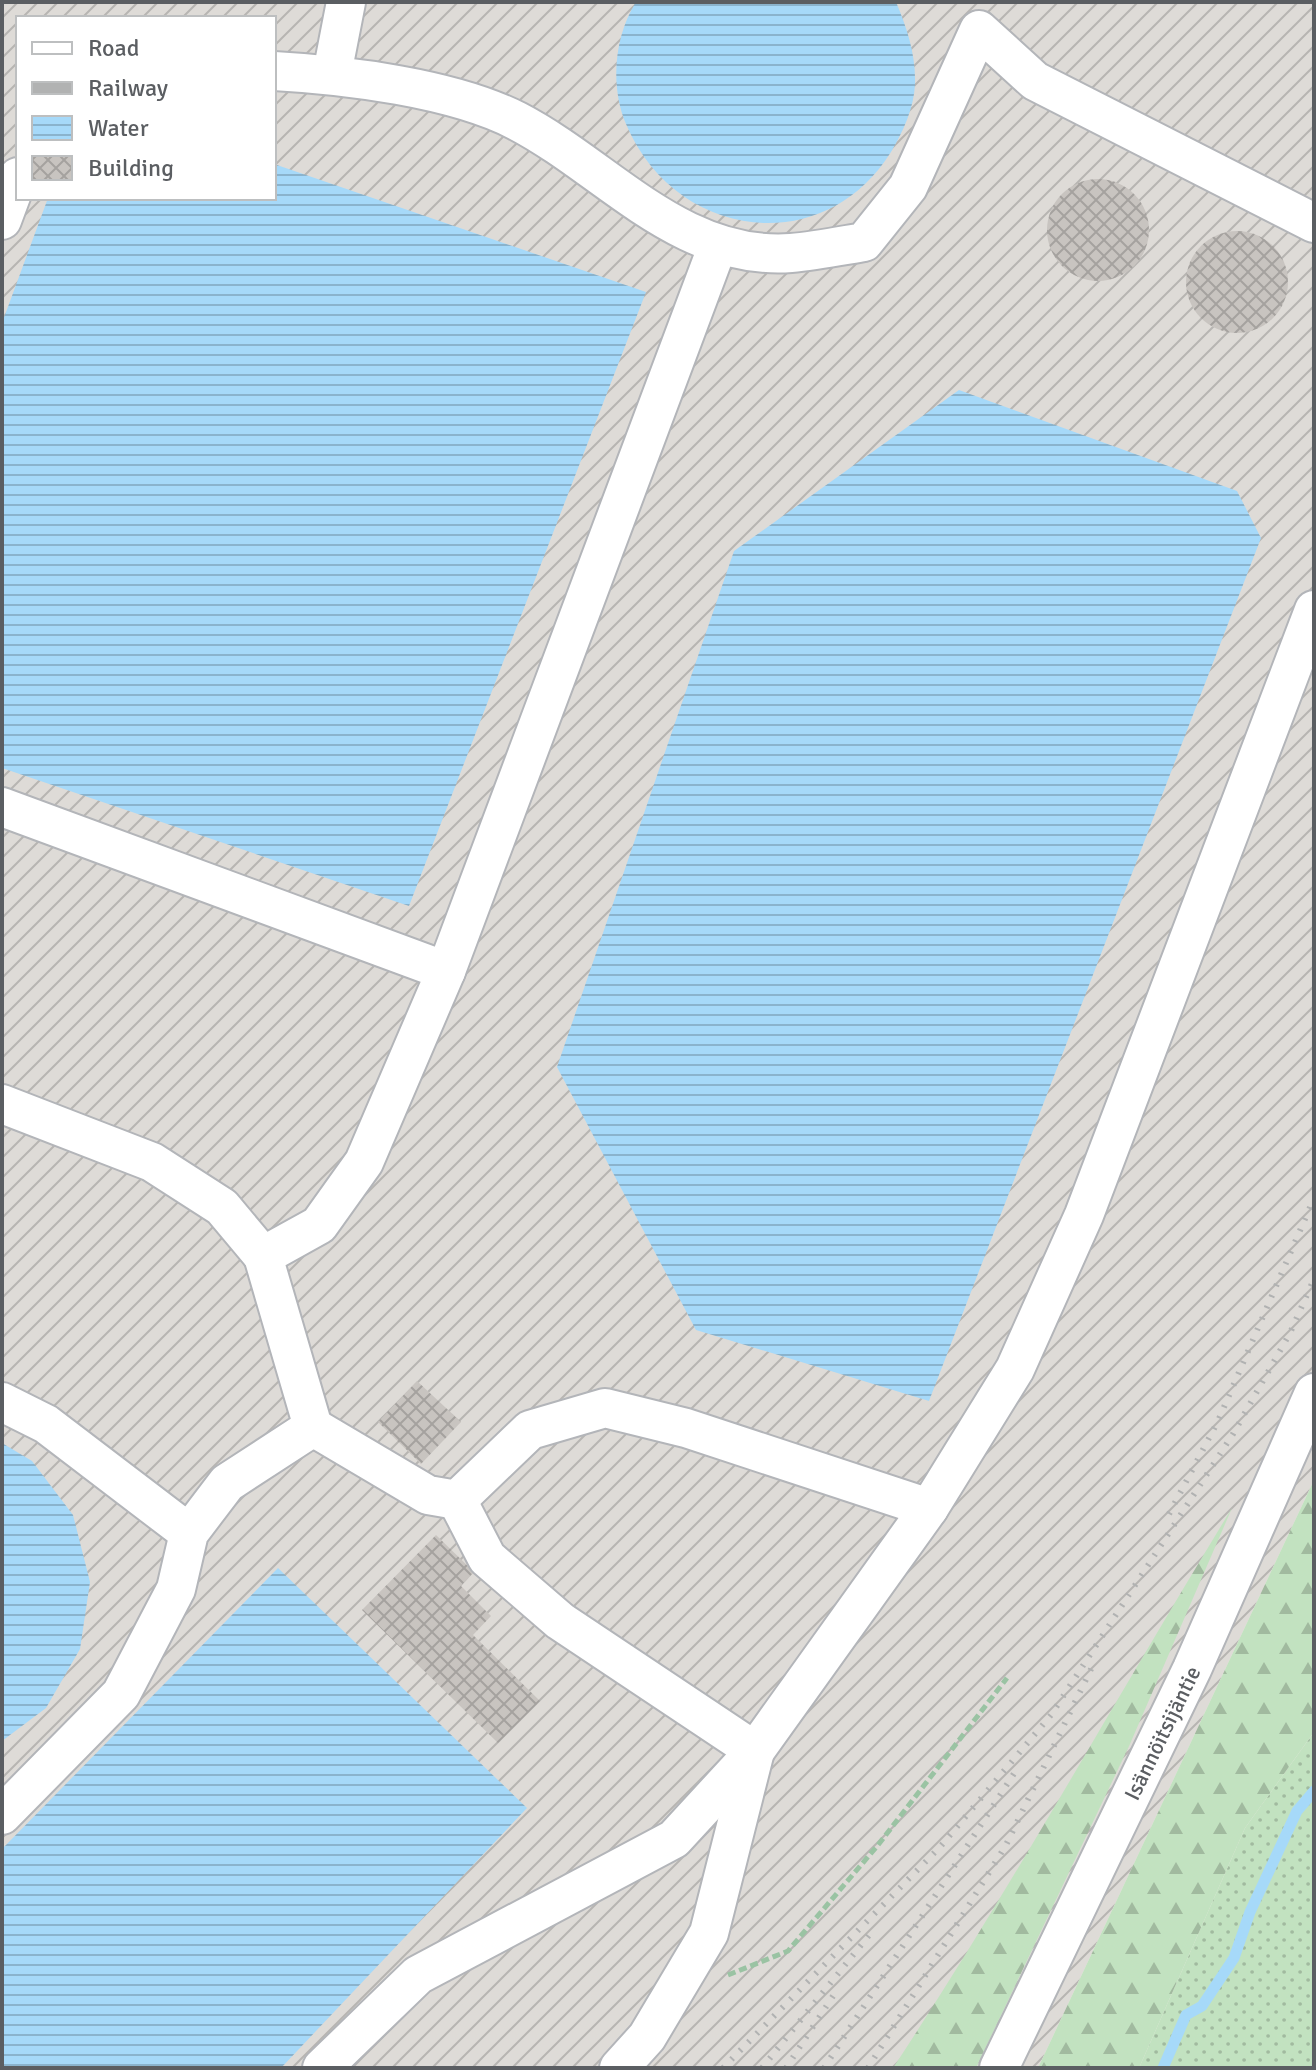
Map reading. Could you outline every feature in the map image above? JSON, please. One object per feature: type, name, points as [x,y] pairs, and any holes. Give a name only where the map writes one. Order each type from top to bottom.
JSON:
[{"type":"street","points":[[332,74],[346,2]]},
{"type":"street","points":[[276,71],[332,74],[456,99],[517,121],[658,216],[718,245],[789,254],[864,242],[908,187],[983,16],[1035,81],[1314,223]]},
{"type":"street","points":[[2,220],[16,182]]},
{"type":"street","points":[[263,1256],[319,1225],[364,1162],[446,971],[718,245]]},
{"type":"street","points":[[322,2068],[418,1975],[674,1839],[755,1751],[929,1508],[1015,1369],[1084,1215],[1314,610]]},
{"type":"street","points":[[2,807],[446,971]]},
{"type":"street","points":[[2,1104],[152,1162],[222,1207],[263,1256],[313,1427],[428,1495],[457,1500]]},
{"type":"street","name":"Isännöitsijäntie","points":[[999,2068],[1192,1669],[1314,1393]]},
{"type":"street","points":[[2,1402],[46,1424],[189,1533]]},
{"type":"street","points":[[457,1500],[530,1430],[605,1408],[686,1428],[929,1508]]},
{"type":"street","points":[[2,1815],[121,1694],[176,1589],[189,1533],[227,1483],[313,1427]]},
{"type":"street","points":[[457,1500],[487,1558],[560,1621],[755,1751]]},
{"type":"street","points":[[619,2068],[647,2037],[709,1933],[755,1751]]},
{"type":"path","points":[[672,1994],[788,1951],[878,1845],[1007,1678]]},
{"type":"shaded area","points":[[2,2],[1314,2],[1314,1480],[1038,2068],[2,2068]]},
{"type":"green space","points":[[1314,1480],[1314,1732],[1245,1828],[1139,2068],[1038,2068]]},
{"type":"green space","points":[[1232,1508],[1130,1744],[976,2068],[893,2068],[1023,1860]]},
{"type":"green space","points":[[1314,1732],[1314,2068],[1139,2068],[1245,1828]]},
{"type":"water","points":[[636,2],[896,2],[910,42],[915,73],[913,102],[900,136],[862,187],[828,210],[790,221],[751,222],[713,212],[678,192],[648,163],[626,124],[618,94],[617,62],[623,30]]},
{"type":"water","points":[[276,165],[646,292],[409,906],[2,768],[2,323],[47,200],[276,200]]},
{"type":"water","points":[[959,390],[1237,491],[1261,538],[929,1401],[696,1330],[557,1067],[734,551]]},
{"type":"water","points":[[2,1443],[32,1461],[73,1515],[90,1582],[80,1649],[46,1708],[2,1741]]},
{"type":"water","points":[[278,1568],[527,1808],[281,2068],[2,2068],[2,1849]]},
{"type":"building","points":[[1098,179],[1127,187],[1141,201],[1149,230],[1141,259],[1127,273],[1098,281],[1069,273],[1055,259],[1047,230],[1055,201],[1069,187]]},
{"type":"building","points":[[1237,231],[1266,239],[1280,253],[1288,282],[1280,311],[1266,325],[1237,333],[1208,325],[1194,311],[1186,282],[1194,253],[1208,239]]},
{"type":"building","points":[[417,1381],[461,1422],[421,1464],[378,1422]]},
{"type":"building","points":[[436,1535],[474,1572],[461,1586],[491,1616],[473,1635],[540,1701],[498,1743],[362,1610]]},
{"type":"waterway","points":[[1163,2068],[1186,2015],[1202,2006],[1234,1958],[1250,1912],[1297,1811],[1314,1791]]},
{"type":"railway","points":[[1169,1514],[1218,1421],[1314,1198]]},
{"type":"railway","points":[[723,2068],[940,1847],[1051,1715],[1233,1434],[1290,1333],[1314,1279]]},
{"type":"railway","points":[[868,2068],[1006,1845],[1092,1667]]},
{"type":"railway","points":[[824,2068],[1015,1772]]},
{"type":"railway","points":[[762,2068],[870,1934]]},
{"type":"railway","points":[[786,2068],[835,1993]]}]
